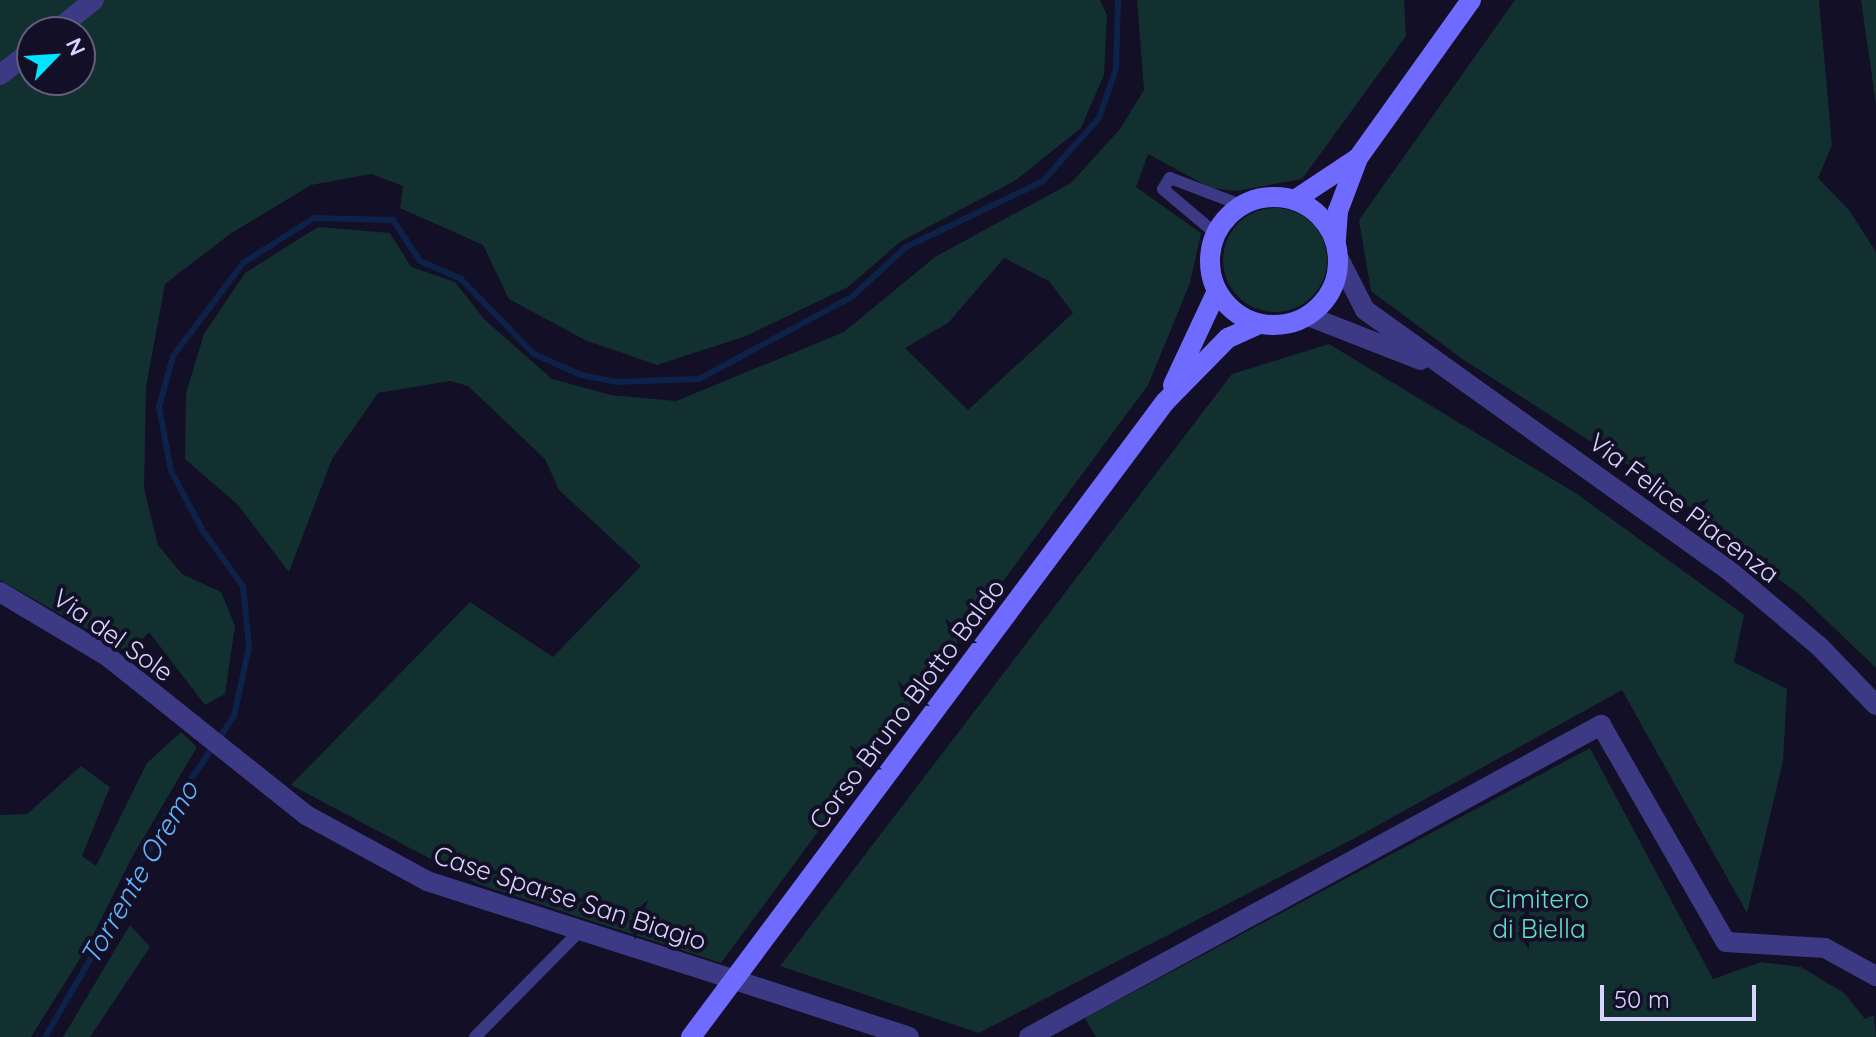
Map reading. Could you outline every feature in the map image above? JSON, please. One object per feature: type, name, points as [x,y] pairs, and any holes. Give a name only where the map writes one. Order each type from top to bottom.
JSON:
[{"type":"main road","points":[[1337,249],[1320,215],[1296,199],[1258,198],[1241,205],[1215,233],[1210,272],[1217,291],[1235,311],[1259,324],[1284,324],[1308,316],[1331,292],[1337,249],[1338,211],[1358,158],[1458,9],[1471,0]]},
{"type":"main road","points":[[1296,199],[1358,158]]},
{"type":"main road","name":"Corso Bruno Blotto Baldo","points":[[1165,402],[1207,321],[1217,291]]},
{"type":"main road","name":"Corso Bruno Blotto Baldo","points":[[691,1037],[1165,402],[1228,338],[1259,324]]},
{"type":"street","points":[[74,16],[94,0]]},
{"type":"street","points":[[0,75],[16,62]]},
{"type":"street","name":"Via Felice Piacenza","points":[[1337,249],[1365,310],[1731,572],[1819,646],[1876,705]]},
{"type":"street","name":"Via Felice Piacenza","points":[[1308,316],[1447,370]]},
{"type":"street","name":"Via del Sole","points":[[0,592],[107,656],[193,725]]},
{"type":"street","name":"Case Sparse San Biagio","points":[[193,725],[306,815],[427,881],[909,1037]]},
{"type":"street","points":[[1029,1037],[1601,725],[1713,928],[1726,942],[1825,948],[1876,976]]},
{"type":"lane","points":[[1215,233],[1163,189],[1170,178],[1241,205]]},
{"type":"lane","points":[[475,1037],[580,931]]},
{"type":"green space","points":[[0,0],[80,0],[61,16],[16,16],[16,53],[0,66]]},
{"type":"green space","points":[[89,0],[1100,0],[1107,15],[1104,75],[1081,128],[1016,180],[900,242],[848,287],[746,336],[657,365],[585,340],[509,299],[483,245],[400,208],[403,186],[371,174],[311,185],[230,234],[165,284],[146,387],[144,488],[158,545],[182,574],[221,592],[235,626],[225,694],[205,705],[149,632],[129,653],[0,580],[0,72],[16,60],[16,96],[96,96],[96,16],[70,16]]},
{"type":"green space","points":[[1137,0],[1404,0],[1406,36],[1302,179],[1236,191],[1211,188],[1148,154],[1136,187],[1201,233],[1190,283],[1148,385],[721,963],[478,884],[291,785],[470,602],[553,657],[641,566],[559,490],[545,459],[468,386],[450,381],[378,393],[332,459],[289,572],[238,505],[185,459],[186,393],[204,334],[245,273],[318,227],[390,233],[411,267],[455,282],[484,319],[552,379],[611,395],[676,401],[844,332],[935,257],[1071,183],[1120,129],[1144,90]],"holes":[[[1004,258],[1049,281],[1073,313],[968,410],[905,348],[948,323]]]},
{"type":"green space","points":[[1515,0],[1819,0],[1832,145],[1818,178],[1849,210],[1876,252],[1876,668],[1802,597],[1651,480],[1461,358],[1371,291],[1359,220]]},
{"type":"green space","points":[[1861,0],[1876,0],[1876,104]]},
{"type":"green space","points":[[1275,208],[1295,212],[1312,223],[1323,240],[1327,260],[1323,280],[1312,297],[1295,308],[1275,312],[1255,308],[1238,297],[1227,280],[1223,260],[1227,240],[1238,223],[1255,212]]},
{"type":"green space","points":[[1329,344],[1577,494],[1744,615],[1734,662],[1787,689],[1783,761],[1747,913],[1622,690],[1355,838],[979,1033],[780,966],[1232,374]]},
{"type":"green space","points":[[181,732],[197,747],[131,859],[86,949],[31,1037],[0,1037],[0,815],[27,814],[81,766],[110,787],[82,856],[96,866],[147,763]]},
{"type":"green space","name":"Cimitero di Biella","points":[[1590,748],[1713,979],[1761,962],[1801,967],[1844,993],[1865,1019],[1874,1015],[1876,1037],[1096,1037],[1085,1018]]},
{"type":"green space","points":[[130,925],[150,947],[90,1037],[63,1037]]},
{"type":"waterway","name":"Torrente Oremo","points":[[45,1037],[134,884],[160,825],[234,716],[249,647],[243,586],[204,533],[171,471],[159,407],[173,356],[243,263],[314,218],[393,220],[420,261],[461,279],[534,354],[581,375],[616,382],[699,379],[853,296],[906,247],[1043,181],[1099,118],[1116,69],[1118,0]]}]
